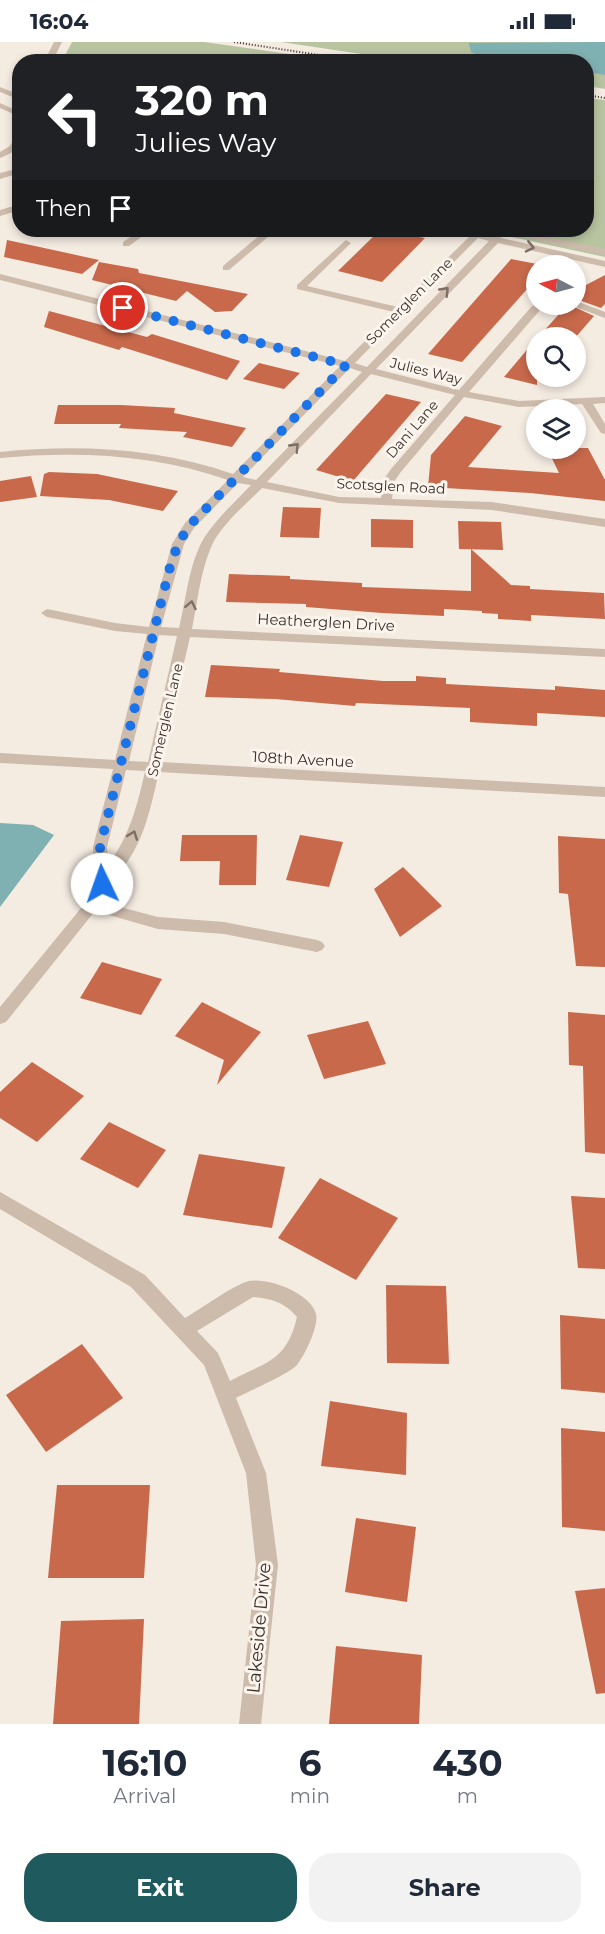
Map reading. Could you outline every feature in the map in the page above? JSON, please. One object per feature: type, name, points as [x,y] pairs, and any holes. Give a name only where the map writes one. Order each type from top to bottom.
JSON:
[{"type":"street","points":[[126,244],[136,237]]},
{"type":"street","points":[[226,268],[263,237]]},
{"type":"street","name":"Somerglen Lane","points":[[102,884],[100,847],[122,765],[153,631],[178,544],[189,526],[475,237]]},
{"type":"street","name":"Somerglen Lane","points":[[0,1018],[92,905],[102,884],[128,849],[156,767],[202,556],[209,540],[220,524],[421,316],[492,237]]},
{"type":"street","points":[[513,237],[605,264]]},
{"type":"street","points":[[523,237],[605,252]]},
{"type":"street","points":[[346,243],[300,286],[421,316]]},
{"type":"street","name":"Julies Way","points":[[0,277],[463,394],[519,404],[588,403],[605,400]]},
{"type":"street","points":[[586,308],[605,315]]},
{"type":"street","name":"Dani Lane","points":[[386,501],[388,482],[395,471],[530,315]]},
{"type":"street","points":[[588,403],[593,415],[605,431]]},
{"type":"street","name":"Scotsglen Road","points":[[0,455],[51,450],[143,455],[199,466],[236,479],[339,500],[492,506],[605,523]]},
{"type":"street","name":"Heatherglen Drive","points":[[47,613],[115,627],[153,631],[605,653]]},
{"type":"street","name":"108th Avenue","points":[[0,758],[605,792]]},
{"type":"street","points":[[92,905],[158,923],[224,928],[317,946]]},
{"type":"street","name":"Lakeside Drive","points":[[0,1200],[138,1281],[211,1359],[256,1473],[267,1565],[250,1724]]},
{"type":"street","points":[[183,1329],[250,1289],[273,1291],[294,1300],[306,1315],[302,1338],[289,1360],[225,1394]]},
{"type":"green space","points":[[72,42],[204,42],[289,54],[66,54]]},
{"type":"green space","points":[[281,42],[605,42],[605,89],[594,87],[594,54],[361,54]]},
{"type":"green space","points":[[594,99],[605,100],[605,257],[512,237],[594,237]]},
{"type":"water","points":[[605,42],[605,75],[594,73],[594,54],[476,54],[471,52],[469,43]]},
{"type":"water","points":[[0,823],[33,825],[54,835],[0,907]]},
{"type":"building","points":[[373,237],[425,238],[382,282],[338,271]]},
{"type":"building","points":[[7,240],[99,260],[82,274],[4,257]]},
{"type":"building","points":[[511,259],[526,262],[526,290],[462,362],[428,354]]},
{"type":"building","points":[[99,262],[138,269],[139,273],[248,294],[232,311],[215,312],[187,291],[176,301],[92,280]]},
{"type":"building","points":[[605,275],[605,304],[601,308],[586,303],[586,285]]},
{"type":"building","points":[[49,311],[147,337],[152,334],[240,361],[227,380],[122,347],[119,350],[44,327]]},
{"type":"building","points":[[586,312],[594,316],[584,327],[547,327],[558,315],[586,315]]},
{"type":"building","points":[[526,351],[526,382],[504,377]]},
{"type":"building","points":[[259,363],[300,373],[284,389],[243,379]]},
{"type":"building","points":[[386,394],[421,402],[353,481],[316,470]]},
{"type":"building","points":[[58,405],[175,408],[174,413],[246,428],[232,447],[183,437],[187,432],[119,428],[121,424],[54,424]]},
{"type":"building","points":[[465,416],[502,426],[468,467],[559,473],[552,459],[586,459],[586,448],[588,448],[605,480],[605,501],[530,493],[428,487],[431,455]]},
{"type":"building","points":[[49,472],[97,474],[178,491],[163,511],[109,500],[40,496],[44,474]]},
{"type":"building","points":[[31,476],[37,497],[0,502],[0,481]]},
{"type":"building","points":[[283,507],[321,508],[319,538],[280,537]]},
{"type":"building","points":[[371,519],[413,520],[413,548],[371,547]]},
{"type":"building","points":[[458,521],[501,522],[503,550],[459,549]]},
{"type":"building","points":[[471,549],[511,585],[530,586],[530,589],[604,593],[605,619],[531,615],[531,621],[498,619],[498,614],[482,613],[482,611],[444,609],[444,616],[306,607],[306,604],[226,602],[229,574],[290,576],[290,579],[362,583],[362,587],[471,591]]},
{"type":"building","points":[[211,665],[280,669],[279,672],[383,681],[416,681],[416,676],[446,678],[446,684],[555,690],[555,686],[605,690],[605,717],[537,713],[537,726],[470,722],[470,708],[356,703],[355,706],[275,699],[205,697]]},
{"type":"building","points":[[182,835],[257,835],[256,885],[219,885],[220,861],[180,861]]},
{"type":"building","points":[[300,835],[343,842],[329,887],[286,880]]},
{"type":"building","points":[[558,836],[605,839],[605,967],[576,966],[568,894],[559,893]]},
{"type":"building","points":[[403,867],[442,906],[400,937],[374,889]]},
{"type":"building","points":[[102,962],[162,979],[141,1015],[80,998]]},
{"type":"building","points":[[202,1002],[261,1032],[217,1085],[224,1060],[175,1036]]},
{"type":"building","points":[[568,1012],[605,1015],[605,1154],[585,1152],[583,1066],[569,1065]]},
{"type":"building","points":[[368,1021],[386,1064],[324,1079],[307,1035]]},
{"type":"building","points":[[32,1062],[84,1096],[37,1142],[0,1118],[0,1092]]},
{"type":"building","points":[[109,1122],[166,1150],[138,1188],[80,1159]]},
{"type":"building","points":[[199,1154],[285,1167],[272,1228],[183,1215]]},
{"type":"building","points":[[320,1178],[398,1218],[356,1280],[278,1238]]},
{"type":"building","points":[[571,1196],[605,1198],[605,1269],[578,1268]]},
{"type":"building","points":[[386,1285],[446,1286],[449,1364],[387,1363]]},
{"type":"building","points":[[560,1315],[605,1319],[605,1393],[561,1389]]},
{"type":"building","points":[[82,1344],[123,1398],[46,1452],[6,1395]]},
{"type":"building","points":[[330,1401],[407,1413],[406,1475],[321,1466]]},
{"type":"building","points":[[561,1428],[605,1432],[605,1531],[562,1527]]},
{"type":"building","points":[[57,1485],[150,1485],[144,1578],[48,1578]]},
{"type":"building","points":[[356,1518],[416,1527],[407,1602],[345,1592]]},
{"type":"building","points":[[605,1588],[605,1693],[596,1694],[575,1591]]},
{"type":"building","points":[[144,1619],[139,1724],[53,1724],[61,1621]]},
{"type":"building","points":[[336,1646],[422,1655],[419,1724],[329,1724]]},
{"type":"railway","points":[[234,42],[313,54]]},
{"type":"railway","points":[[594,96],[605,98]]},
{"type":"route","points":[[102,884],[100,847],[122,765],[153,631],[178,544],[189,526],[346,365],[123,308]]}]
